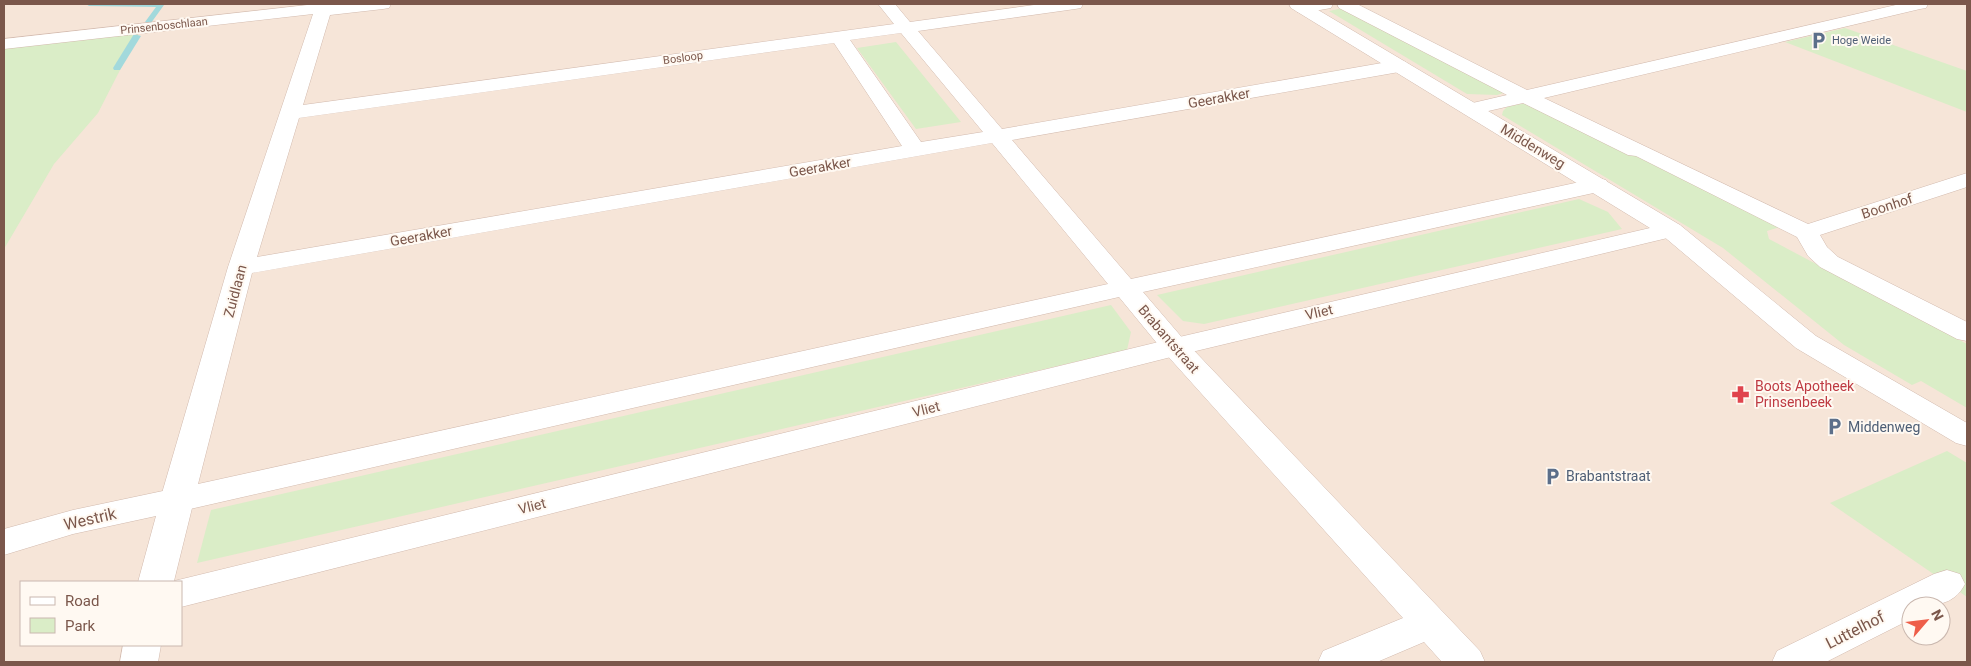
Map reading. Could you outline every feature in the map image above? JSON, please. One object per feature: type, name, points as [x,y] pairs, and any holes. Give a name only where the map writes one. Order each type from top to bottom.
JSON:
[{"type":"street","name":"Prinsenboschlaan","points":[[4,44],[323,7],[383,4]]},
{"type":"street","name":"Brabantstraat","points":[[886,4],[995,136],[1175,347],[1466,662]]},
{"type":"street","name":"Bosloop","points":[[290,113],[1075,4]]},
{"type":"street","name":"Middenweg","points":[[1300,6],[1325,4]]},
{"type":"street","points":[[1345,4],[1524,96],[1806,232],[1817,251],[1829,262],[1967,333]]},
{"type":"street","points":[[1524,96],[1920,4]]},
{"type":"street","name":"Middenweg","points":[[1300,6],[1671,230],[1806,342],[1967,436]]},
{"type":"street","name":"Zuidlaan","points":[[156,581],[241,268],[323,7]]},
{"type":"street","points":[[839,37],[916,150]]},
{"type":"street","name":"Geerakker","points":[[241,268],[1399,66]]},
{"type":"street","name":"Middenweg","points":[[1471,109],[1524,96]]},
{"type":"street","name":"Boonhof","points":[[1806,232],[1967,180]]},
{"type":"street","points":[[177,500],[1125,288],[1598,185]]},
{"type":"street","name":"Vliet","points":[[182,593],[1175,347],[1671,230]]},
{"type":"street","name":"Westrik","points":[[4,542],[73,522],[177,500]]},
{"type":"street","name":"Luttelhof","points":[[1791,662],[1947,584]]},
{"type":"street","points":[[1337,662],[1430,623]]},
{"type":"street","points":[[139,662],[142,646]]},
{"type":"shaded area","points":[[4,4],[1967,4],[1967,662],[4,662]]},
{"type":"green space","points":[[1349,7],[1510,91],[1497,95],[1467,94],[1329,11]]},
{"type":"green space","points":[[1845,28],[1967,71],[1967,112],[1785,42]]},
{"type":"green space","points":[[139,33],[98,113],[54,164],[4,249],[4,48]]},
{"type":"green space","points":[[896,42],[961,122],[916,129],[857,48]]},
{"type":"green space","points":[[1530,102],[1780,227],[1767,231],[1769,239],[1967,344],[1967,408],[1921,381],[1912,385],[1844,345],[1723,248],[1502,115],[1507,107]]},
{"type":"green space","points":[[1579,199],[1608,212],[1622,229],[1204,324],[1183,321],[1157,295]]},
{"type":"green space","points":[[1111,305],[1131,332],[1127,350],[197,563],[211,510]]},
{"type":"green space","points":[[1947,451],[1967,463],[1967,597],[1830,503]]},
{"type":"waterway","points":[[89,4],[161,5],[149,22]]},
{"type":"waterway","points":[[117,68],[137,36]]},
{"type":"place","name":"Hoge Weide","points":[[1818,40]]},
{"type":"place","name":"Boots Apotheek Prinsenbeek","points":[[1741,394]]},
{"type":"place","name":"Middenweg","points":[[1834,427]]},
{"type":"place","name":"Brabantstraat","points":[[1552,476]]}]
